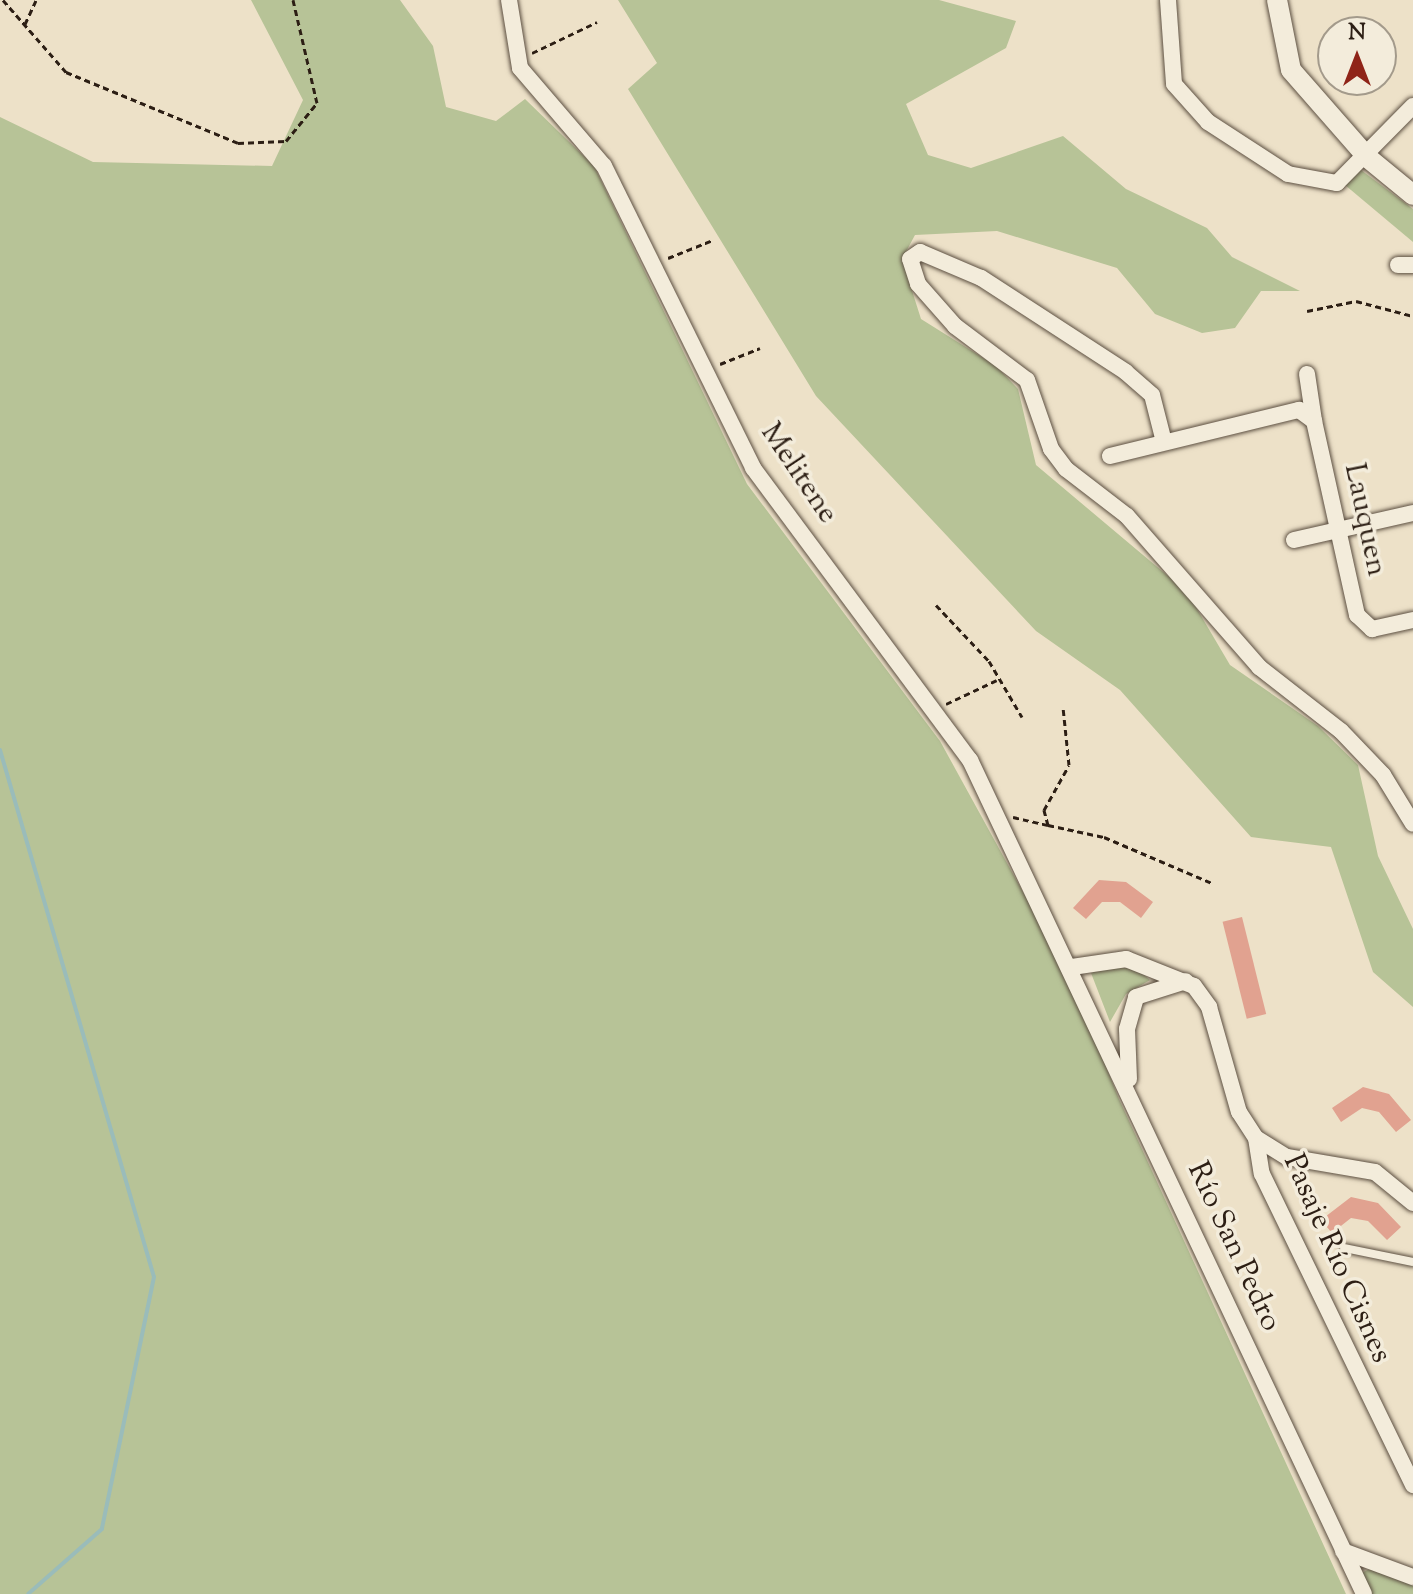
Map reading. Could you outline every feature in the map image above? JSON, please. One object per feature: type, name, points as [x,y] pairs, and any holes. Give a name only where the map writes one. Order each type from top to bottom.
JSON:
[{"type":"street","name":"Melitene","points":[[509,0],[518,60],[558,118],[604,166],[753,468],[936,710],[997,820],[1072,967]]},
{"type":"street","points":[[1168,0],[1168,65],[1208,122],[1288,174],[1319,183],[1337,183],[1368,158],[1413,106]]},
{"type":"street","points":[[1277,0],[1291,70],[1368,158],[1413,195]]},
{"type":"street","points":[[1163,438],[1142,383],[981,278],[920,252],[910,259],[918,284],[955,326],[1027,380],[1051,449],[1066,469],[1127,516],[1259,667],[1341,731],[1383,775],[1413,824]]},
{"type":"street","name":"Lauquen","points":[[1307,374],[1314,421],[1357,615],[1367,627],[1413,620]]},
{"type":"street","points":[[1110,456],[1163,438],[1299,410],[1314,421]]},
{"type":"street","points":[[1294,540],[1413,513]]},
{"type":"street","points":[[1072,967],[1126,959],[1186,981],[1206,999],[1239,1112],[1256,1138],[1287,1157],[1375,1172],[1413,1203]]},
{"type":"street","name":"Río San Pedro","points":[[1072,967],[1364,1594]]},
{"type":"street","points":[[1129,1089],[1127,1029],[1136,997],[1186,981]]},
{"type":"street","name":"Pasaje Río Cisnes","points":[[1256,1138],[1262,1174],[1413,1485]]},
{"type":"street","points":[[1343,1551],[1413,1577]]},
{"type":"lane","points":[[1344,1248],[1413,1262]]},
{"type":"path","points":[[3,0],[66,72],[238,143],[286,141],[317,103],[293,0]]},
{"type":"path","points":[[25,24],[36,0]]},
{"type":"path","points":[[518,60],[597,22]]},
{"type":"path","points":[[653,264],[713,240]]},
{"type":"path","points":[[1307,311],[1356,301],[1413,316]]},
{"type":"path","points":[[705,369],[760,348]]},
{"type":"path","points":[[936,605],[998,680],[1022,717]]},
{"type":"path","points":[[936,710],[998,680]]},
{"type":"path","points":[[1048,825],[1044,810],[1069,765],[1063,707]]},
{"type":"path","points":[[997,820],[1022,815],[1048,825],[1104,837],[1212,883]]},
{"type":"green space","points":[[251,0],[400,0],[433,46],[446,107],[496,121],[525,99],[594,166],[747,484],[940,741],[1073,983],[1119,1099],[1346,1594],[0,1594],[0,117],[93,162],[272,166],[303,100]]},
{"type":"green space","points":[[618,0],[939,0],[1016,21],[1006,48],[906,104],[928,155],[971,168],[1063,136],[1126,189],[1207,228],[1232,257],[1300,291],[1261,291],[1235,328],[1202,333],[1155,314],[1117,268],[997,231],[915,235],[902,259],[921,319],[996,366],[1018,389],[1036,465],[1187,592],[1230,665],[1318,726],[1358,765],[1378,856],[1413,929],[1413,1007],[1373,972],[1331,847],[1251,837],[1120,690],[1036,631],[816,396],[628,89],[657,63]]},
{"type":"green space","points":[[1361,170],[1413,209],[1413,242],[1345,185]]},
{"type":"green space","points":[[1104,968],[1136,968],[1150,980],[1126,994],[1110,1022],[1091,973]]},
{"type":"green space","points":[[1372,1568],[1413,1582],[1413,1594],[1372,1594],[1361,1573]]},
{"type":"building","points":[[1099,880],[1126,882],[1153,902],[1141,918],[1120,902],[1102,902],[1086,919],[1073,908]]},
{"type":"building","points":[[1242,917],[1266,1014],[1247,1019],[1223,922]]},
{"type":"building","points":[[1363,1087],[1389,1094],[1411,1120],[1396,1132],[1379,1112],[1362,1108],[1341,1122],[1332,1108]]},
{"type":"building","points":[[1351,1197],[1378,1203],[1401,1227],[1387,1240],[1368,1221],[1351,1218],[1332,1233],[1321,1220]]},
{"type":"waterway","points":[[0,750],[154,1277],[102,1529],[28,1594]]}]
